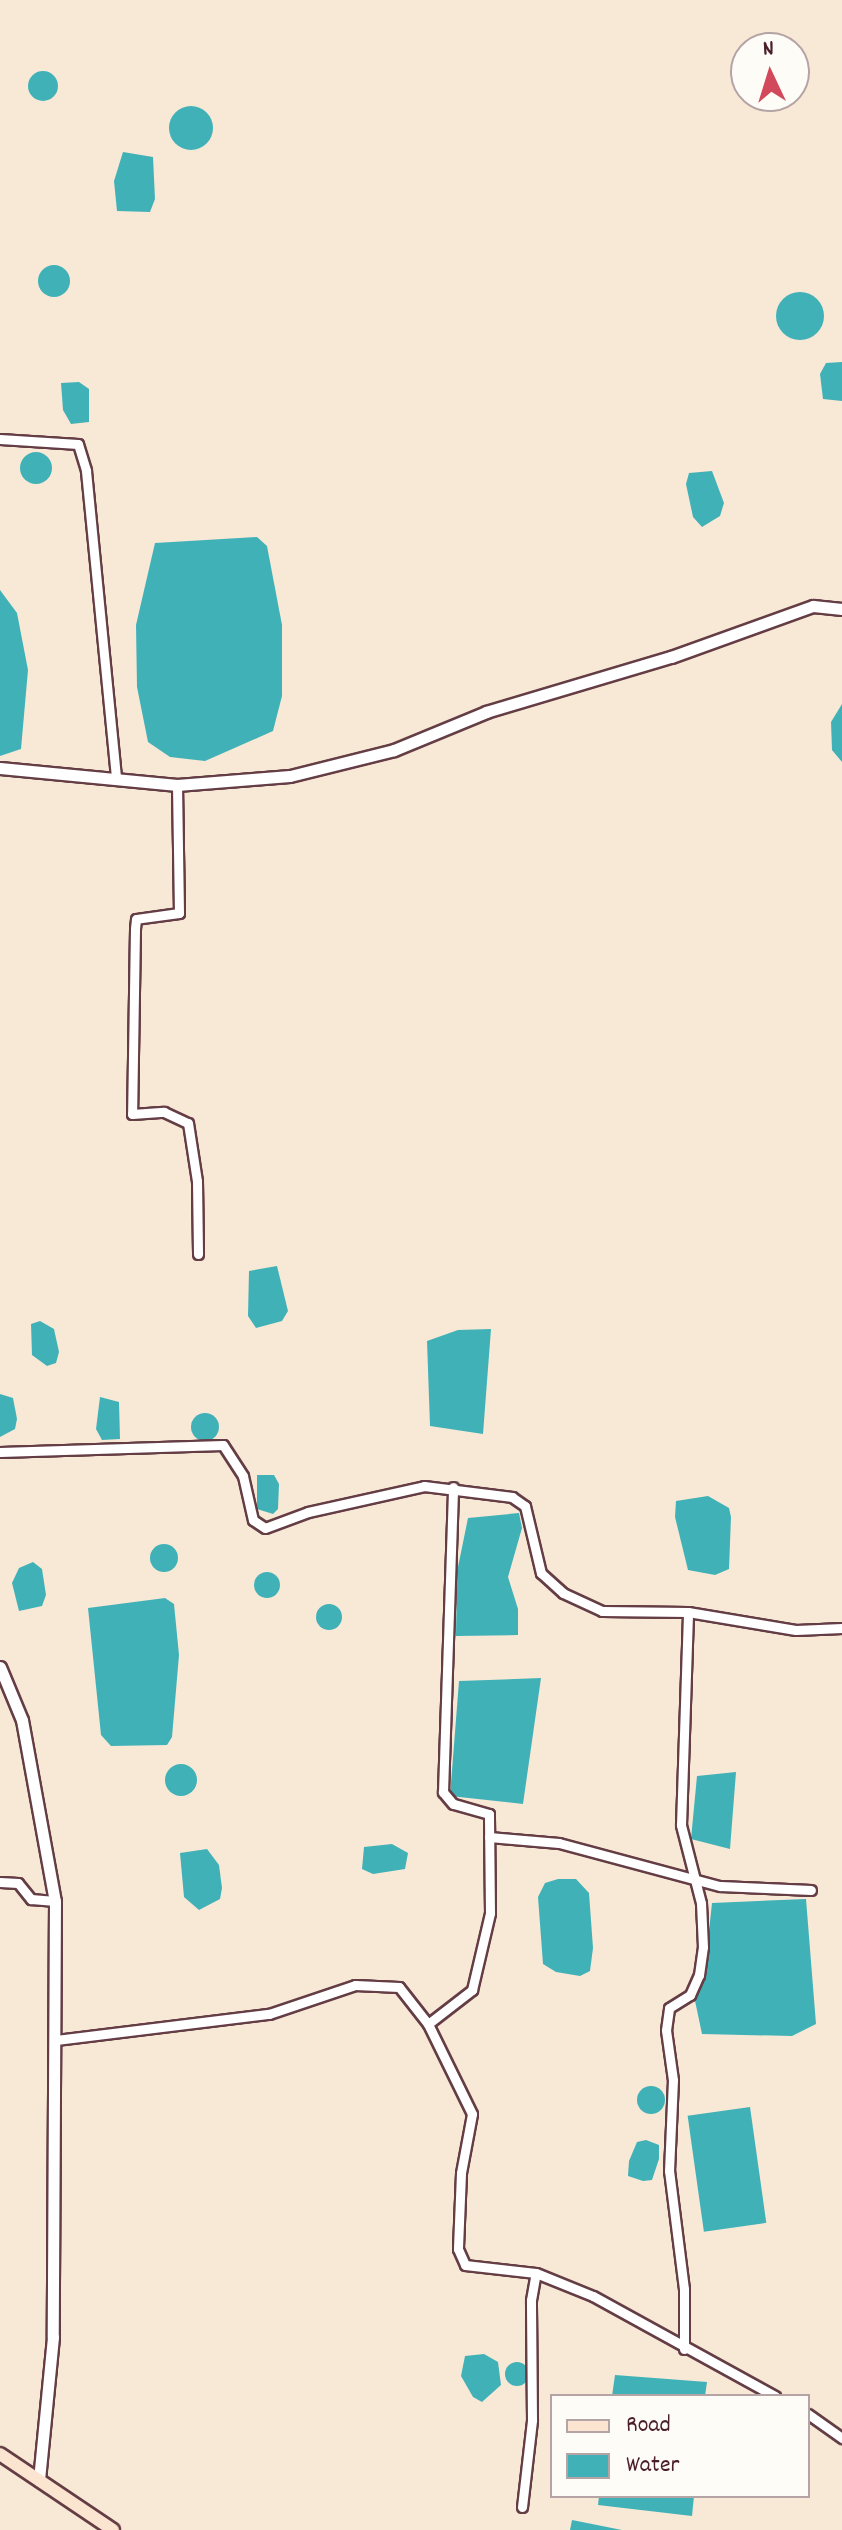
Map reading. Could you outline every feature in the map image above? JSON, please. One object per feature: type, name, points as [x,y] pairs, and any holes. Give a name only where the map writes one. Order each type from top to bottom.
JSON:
[{"type":"main road","points":[[0,2454],[113,2530]]},
{"type":"street","points":[[0,439],[78,444],[86,471],[116,777]]},
{"type":"street","points":[[0,768],[177,785],[290,776],[394,750],[486,712],[671,657],[813,606],[842,609]]},
{"type":"street","points":[[177,785],[179,913],[136,919],[132,1114],[164,1112],[188,1123],[197,1181],[198,1254]]},
{"type":"street","points":[[0,1452],[223,1445],[243,1476],[253,1520],[265,1528],[308,1512],[411,1489],[453,1487],[520,1501],[532,1526],[541,1573],[563,1593],[602,1611],[688,1612],[796,1630],[842,1628]]},
{"type":"street","points":[[428,2024],[472,1990],[490,1913],[489,1814],[453,1804],[443,1792],[453,1487]]},
{"type":"street","points":[[684,2349],[684,2289],[669,2171],[673,2080],[666,2030],[669,2008],[690,1995],[699,1975],[701,1903],[681,1825],[688,1612]]},
{"type":"street","points":[[0,1667],[22,1720],[55,1901],[53,2337],[39,2480]]},
{"type":"street","points":[[489,1837],[559,1843],[579,1852],[693,1875],[732,1887],[811,1890]]},
{"type":"street","points":[[0,1882],[18,1883],[31,1899],[55,1901]]},
{"type":"street","points":[[56,2040],[269,2014],[355,1985],[399,1987],[428,2024],[472,2114],[461,2173],[458,2249],[465,2265],[536,2273],[593,2296],[684,2349],[771,2394]]},
{"type":"street","points":[[522,2507],[532,2420],[531,2300],[536,2273]]},
{"type":"street","points":[[810,2415],[842,2438]]},
{"type":"water","points":[[43,71],[54,75],[58,86],[54,97],[43,101],[32,97],[28,86],[32,75]]},
{"type":"water","points":[[191,106],[207,112],[213,128],[207,144],[191,150],[175,144],[169,128],[175,112]]},
{"type":"water","points":[[123,152],[153,157],[155,199],[150,212],[117,211],[114,181]]},
{"type":"water","points":[[54,265],[65,270],[70,281],[65,292],[54,297],[43,292],[38,281],[43,270]]},
{"type":"water","points":[[800,292],[817,299],[824,316],[817,333],[800,340],[783,333],[776,316],[783,299]]},
{"type":"water","points":[[842,362],[842,401],[823,399],[820,374],[826,363]]},
{"type":"water","points":[[79,382],[89,389],[89,422],[71,424],[63,410],[61,383]]},
{"type":"water","points":[[36,452],[48,456],[52,468],[48,480],[36,484],[24,480],[20,468],[24,456]]},
{"type":"water","points":[[712,471],[724,503],[720,516],[702,527],[693,517],[686,484],[689,473]]},
{"type":"water","points":[[257,537],[267,546],[282,625],[282,696],[273,731],[205,761],[170,757],[148,742],[137,687],[136,625],[155,543]]},
{"type":"water","points":[[0,590],[17,613],[28,670],[21,749],[0,756]]},
{"type":"water","points":[[842,704],[842,762],[832,750],[831,722]]},
{"type":"water","points":[[277,1266],[288,1311],[282,1321],[256,1328],[248,1316],[249,1271]]},
{"type":"water","points":[[40,1321],[54,1329],[59,1352],[56,1363],[47,1366],[32,1355],[31,1324]]},
{"type":"water","points":[[491,1329],[483,1434],[430,1426],[427,1341],[458,1330]]},
{"type":"water","points":[[0,1394],[13,1398],[17,1419],[15,1429],[0,1437]]},
{"type":"water","points":[[100,1397],[119,1402],[120,1439],[102,1440],[96,1429]]},
{"type":"water","points":[[205,1413],[215,1417],[219,1427],[215,1437],[205,1441],[195,1437],[191,1427],[195,1417]]},
{"type":"water","points":[[257,1475],[274,1475],[279,1484],[278,1509],[273,1514],[257,1509]]},
{"type":"water","points":[[708,1496],[729,1508],[731,1517],[729,1569],[715,1575],[688,1570],[675,1517],[676,1501]]},
{"type":"water","points":[[519,1513],[522,1528],[508,1577],[518,1609],[518,1635],[456,1636],[457,1572],[468,1518]]},
{"type":"water","points":[[164,1544],[174,1548],[178,1558],[174,1568],[164,1572],[154,1568],[150,1558],[154,1548]]},
{"type":"water","points":[[33,1562],[42,1569],[46,1595],[42,1606],[19,1611],[12,1583],[19,1568]]},
{"type":"water","points":[[267,1572],[276,1576],[280,1585],[276,1594],[267,1598],[258,1594],[254,1585],[258,1576]]},
{"type":"water","points":[[165,1598],[174,1604],[179,1655],[172,1737],[167,1745],[111,1746],[101,1735],[88,1608]]},
{"type":"water","points":[[329,1604],[338,1608],[342,1617],[338,1626],[329,1630],[320,1626],[316,1617],[320,1608]]},
{"type":"water","points":[[541,1678],[523,1804],[450,1796],[459,1681]]},
{"type":"water","points":[[181,1764],[193,1768],[197,1780],[193,1792],[181,1796],[169,1792],[165,1780],[169,1768]]},
{"type":"water","points":[[736,1772],[730,1849],[691,1839],[697,1776]]},
{"type":"water","points":[[392,1844],[408,1853],[405,1869],[373,1874],[362,1869],[364,1847]]},
{"type":"water","points":[[207,1849],[219,1865],[222,1888],[220,1899],[199,1910],[184,1897],[180,1853]]},
{"type":"water","points":[[576,1879],[589,1893],[593,1948],[590,1971],[580,1976],[556,1972],[543,1964],[538,1897],[545,1883]]},
{"type":"water","points":[[806,1899],[816,2024],[792,2036],[702,2034],[694,1996],[704,1976],[712,1903]]},
{"type":"water","points":[[651,2086],[661,2090],[665,2100],[661,2110],[651,2114],[641,2110],[637,2100],[641,2090]]},
{"type":"water","points":[[750,2107],[766,2223],[704,2232],[688,2116]]},
{"type":"water","points":[[646,2140],[659,2145],[659,2159],[652,2180],[643,2181],[628,2176],[629,2161],[637,2142]]},
{"type":"water","points":[[484,2354],[498,2362],[501,2385],[482,2402],[473,2397],[461,2376],[465,2356]]},
{"type":"water","points":[[517,2362],[525,2366],[529,2374],[525,2382],[517,2386],[509,2382],[505,2374],[509,2366]]},
{"type":"water","points":[[615,2375],[707,2382],[705,2394],[612,2394]]},
{"type":"water","points":[[599,2498],[694,2498],[692,2516],[598,2505]]},
{"type":"water","points":[[572,2520],[622,2530],[570,2530]]}]
